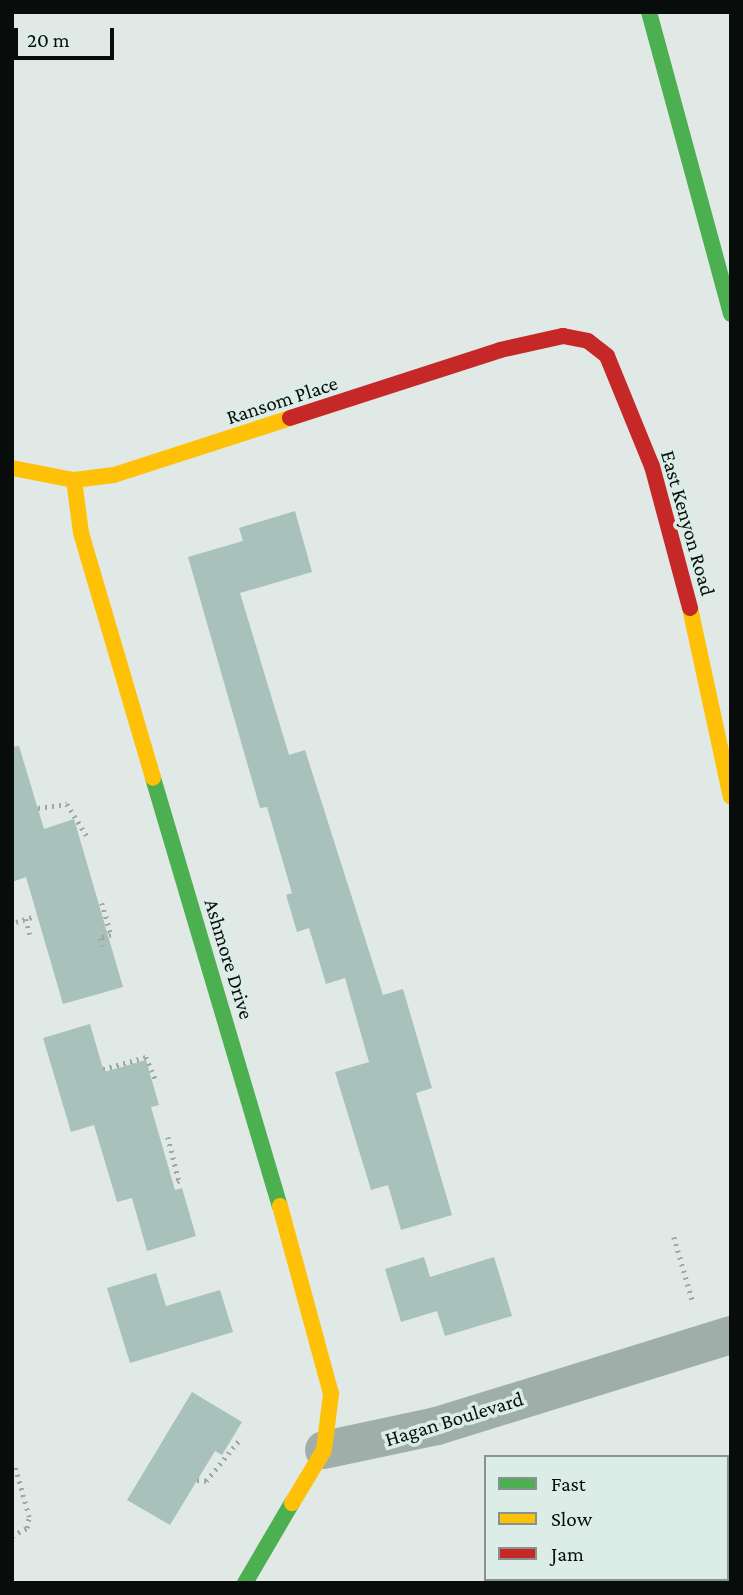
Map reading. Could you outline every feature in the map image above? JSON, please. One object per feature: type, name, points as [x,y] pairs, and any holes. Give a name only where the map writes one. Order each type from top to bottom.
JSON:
[{"type":"main road","points":[[649,12],[731,314]]},
{"type":"main road","name":"Ransom Place","points":[[12,468],[74,480],[149,467],[500,350],[563,336]]},
{"type":"main road","name":"East Kenyon Road","points":[[563,336],[587,341],[607,356],[652,466],[686,587],[731,797]]},
{"type":"main road","name":"Ashmore Drive","points":[[74,480],[81,533],[326,1360],[331,1394],[324,1450]]},
{"type":"main road","points":[[245,1583],[324,1450]]},
{"type":"street","name":"Hagan Boulevard","points":[[324,1450],[438,1426],[731,1335]]},
{"type":"path","points":[[38,808],[67,804],[88,836]]},
{"type":"path","points":[[102,903],[111,935],[101,938],[103,946]]},
{"type":"path","points":[[16,922],[36,916]]},
{"type":"path","points":[[26,919],[30,935]]},
{"type":"path","points":[[103,1069],[146,1057],[157,1083]]},
{"type":"path","points":[[168,1137],[179,1181],[173,1185]]},
{"type":"path","points":[[674,1237],[692,1299]]},
{"type":"path","points":[[197,1480],[206,1481],[241,1438]]},
{"type":"path","points":[[12,1536],[27,1528],[29,1517],[14,1464]]},
{"type":"building","points":[[295,511],[312,572],[240,593],[289,755],[305,750],[383,995],[403,989],[432,1088],[416,1093],[452,1215],[401,1230],[388,1185],[371,1190],[335,1072],[369,1062],[345,978],[326,984],[309,928],[297,932],[286,895],[292,893],[267,807],[260,808],[188,557],[243,541],[239,528]]},
{"type":"building","points":[[19,746],[44,829],[74,819],[123,987],[63,1004],[26,877],[12,882],[12,747]]},
{"type":"building","points":[[90,1024],[104,1072],[146,1060],[159,1105],[151,1107],[175,1190],[182,1188],[196,1236],[147,1251],[132,1198],[117,1202],[94,1125],[71,1132],[43,1038]]},
{"type":"building","points":[[424,1257],[430,1277],[494,1257],[512,1316],[445,1336],[437,1311],[401,1322],[385,1269]]},
{"type":"building","points":[[156,1273],[166,1306],[220,1290],[233,1332],[130,1363],[107,1288]]},
{"type":"building","points":[[192,1392],[242,1422],[222,1455],[215,1451],[170,1525],[127,1500]]},
{"type":"traffic: fast","points":[[649,12],[731,314]]},
{"type":"traffic: fast","points":[[153,778],[280,1206]]},
{"type":"traffic: fast","points":[[245,1583],[292,1503]]},
{"type":"traffic: slow","points":[[12,468],[74,480],[114,475],[290,418]]},
{"type":"traffic: slow","points":[[74,480],[81,533],[153,778]]},
{"type":"traffic: slow","points":[[690,608],[731,797]]},
{"type":"traffic: slow","points":[[280,1206],[331,1394],[324,1450],[292,1503]]},
{"type":"traffic: jam","points":[[290,418],[500,350],[563,336],[588,341],[607,356],[652,466],[690,608]]}]
